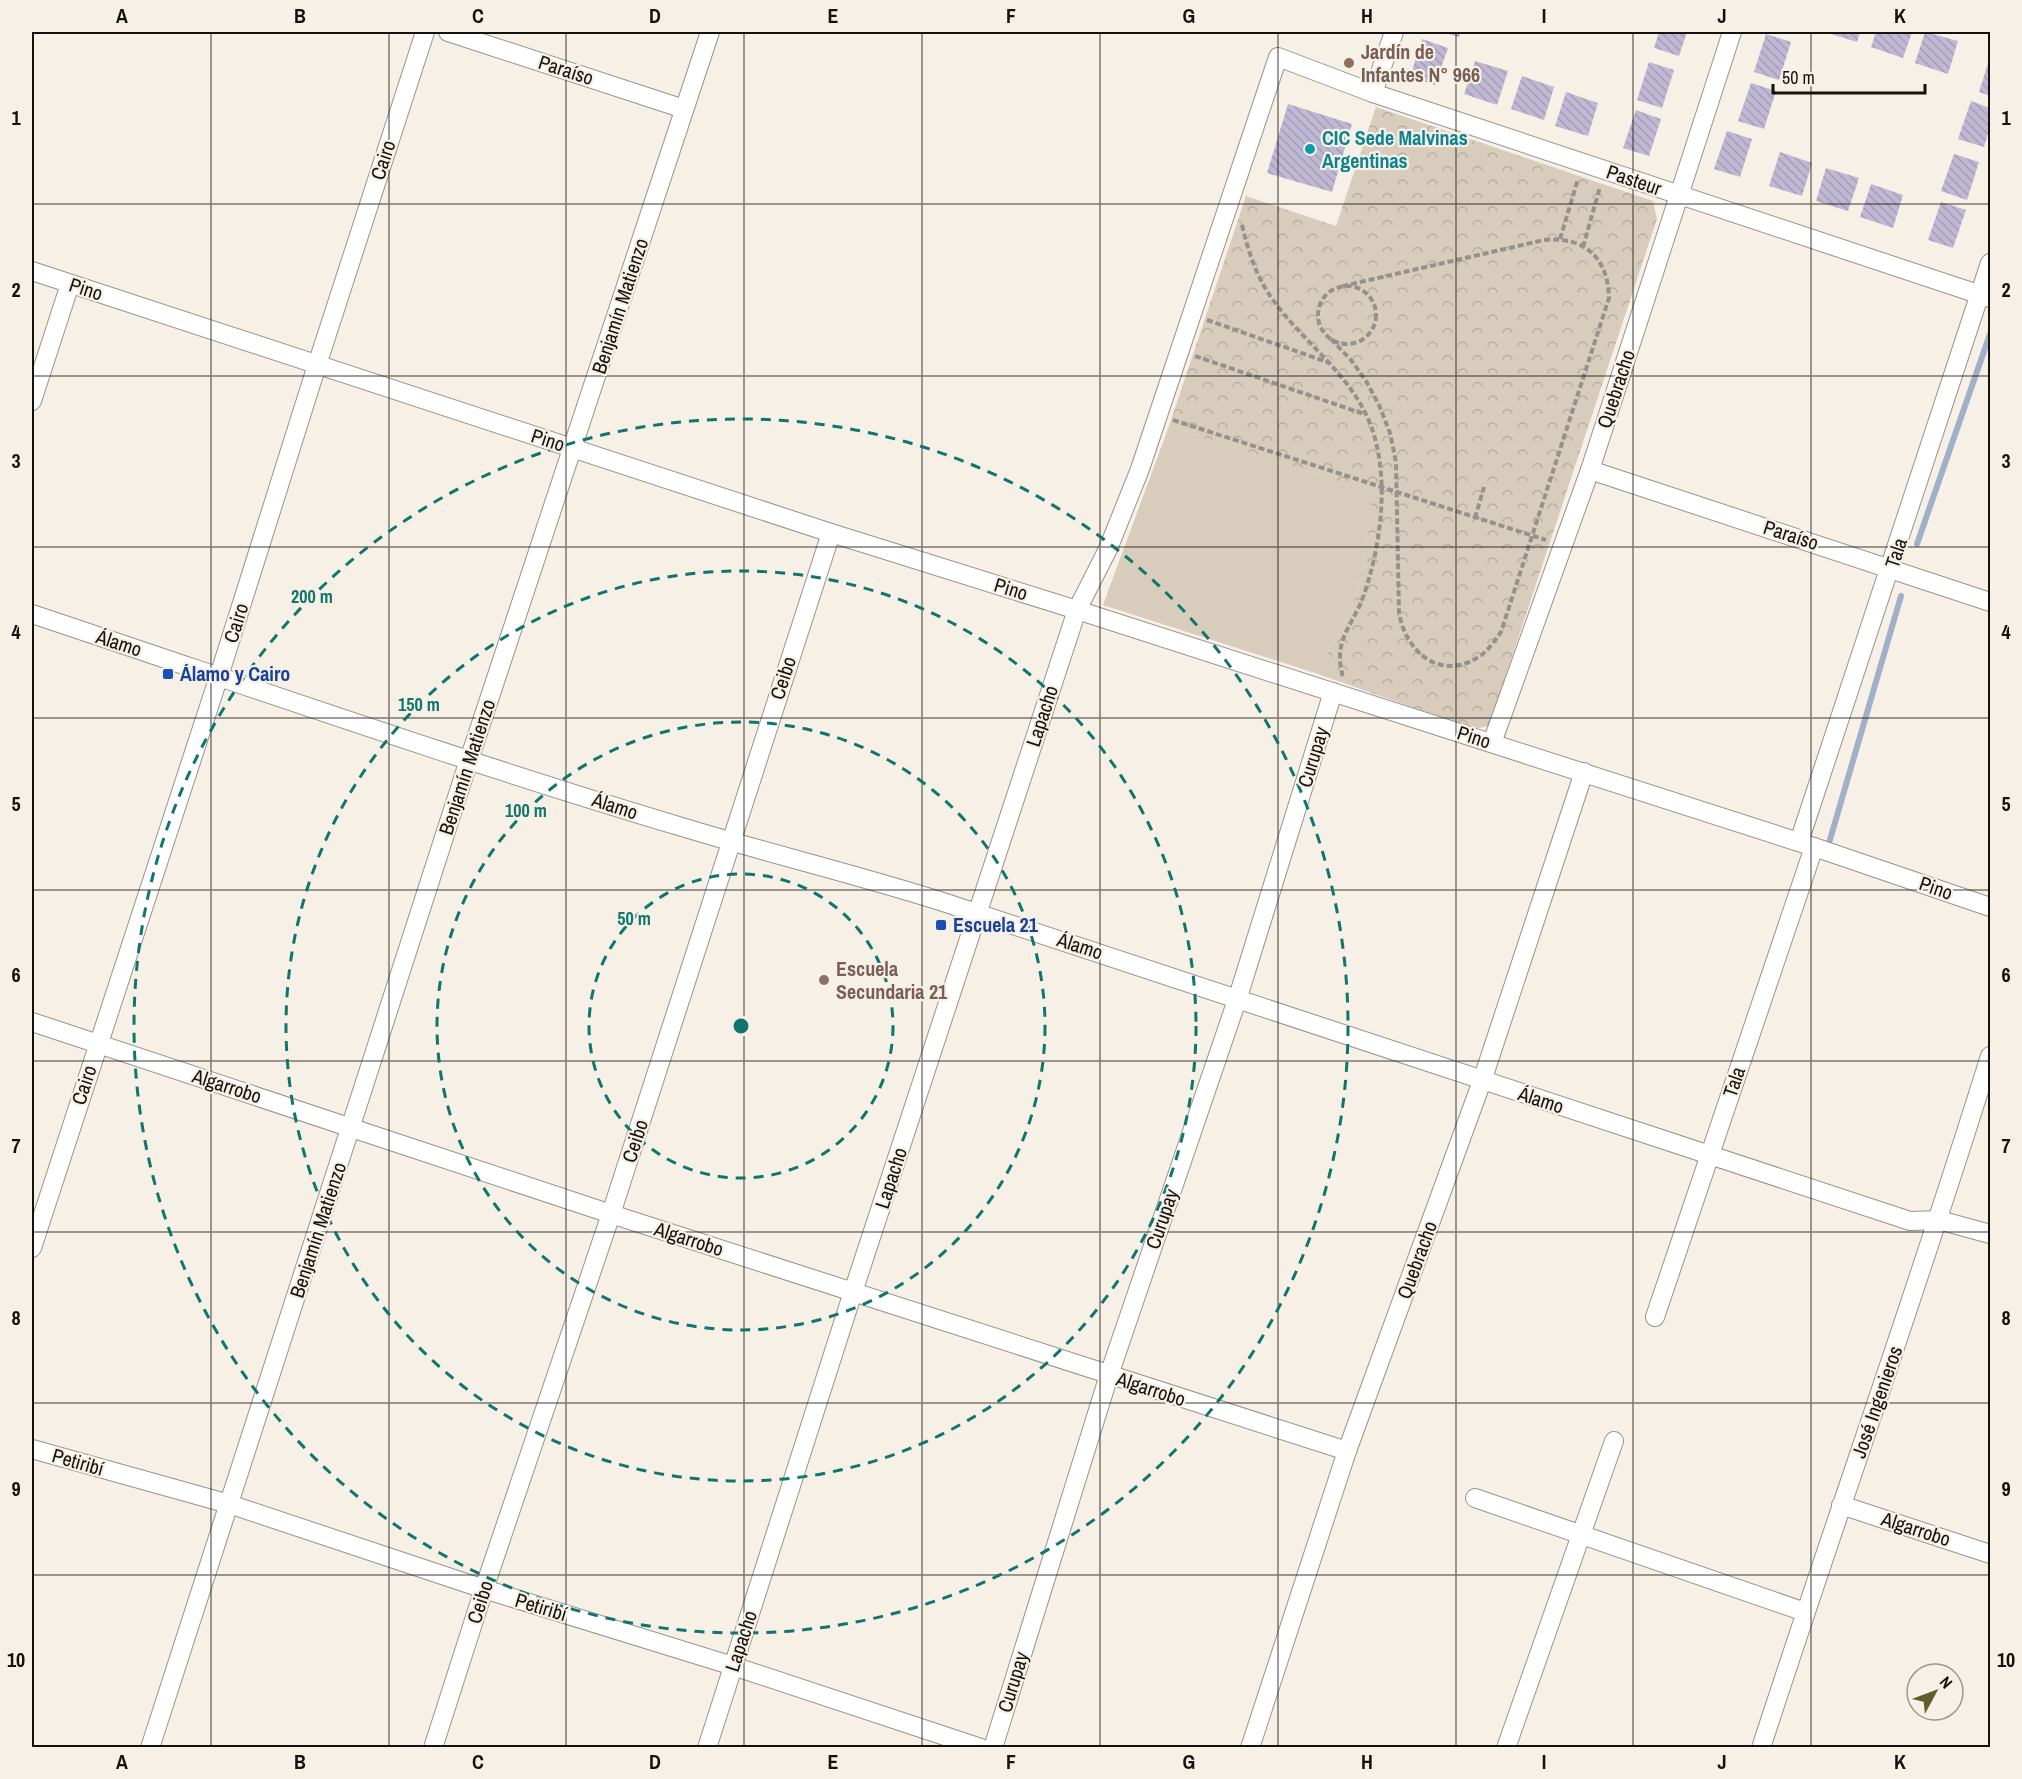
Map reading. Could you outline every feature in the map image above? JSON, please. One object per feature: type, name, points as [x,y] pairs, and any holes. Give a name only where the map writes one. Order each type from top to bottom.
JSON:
[{"type":"street","name":"Cairo","points":[[32,1248],[219,676],[425,32]]},
{"type":"street","name":"Paraíso","points":[[448,32],[684,109]]},
{"type":"street","name":"Benjamín Matienzo","points":[[150,1748],[469,760],[710,32]]},
{"type":"street","points":[[1374,93],[1394,32]]},
{"type":"street","name":"Quebracho","points":[[1492,743],[1590,470],[1732,32]]},
{"type":"street","name":"Pasteur","points":[[1278,57],[1374,93],[1985,296]]},
{"type":"street","name":"Lapacho","points":[[707,1748],[853,1292],[1077,610],[1108,549],[1140,469],[1278,57]]},
{"type":"street","name":"Tala","points":[[1655,1317],[1710,1156],[1891,568],[1985,296],[1990,263]]},
{"type":"street","name":"Pino","points":[[32,271],[831,533],[1584,772],[1990,907]]},
{"type":"street","points":[[32,401],[70,284]]},
{"type":"street","name":"Paraíso","points":[[1590,470],[1990,602]]},
{"type":"street","name":"Ceibo","points":[[433,1748],[484,1589],[611,1214],[831,533]]},
{"type":"street","name":"Álamo","points":[[32,614],[469,760],[684,828],[930,898],[1238,997],[1482,1081],[1910,1221],[1939,1220],[1990,1234]]},
{"type":"street","name":"Curupay","points":[[993,1748],[1109,1376],[1340,694]]},
{"type":"street","name":"Quebracho","points":[[1250,1748],[1347,1451],[1482,1081],[1584,772]]},
{"type":"street","name":"Algarrobo","points":[[32,1022],[611,1214],[1347,1451]]},
{"type":"street","name":"José Ingenieros","points":[[1761,1748],[1841,1505],[1939,1220],[1990,1056]]},
{"type":"street","points":[[1506,1748],[1614,1440]]},
{"type":"street","name":"Petiribí","points":[[32,1449],[229,1504],[484,1589],[733,1666],[981,1748]]},
{"type":"street","points":[[1475,1498],[1805,1612]]},
{"type":"street","name":"Algarrobo","points":[[1841,1505],[1990,1554]]},
{"type":"path","points":[[1560,239],[1583,162]]},
{"type":"path","points":[[1583,247],[1605,170]]},
{"type":"path","points":[[1233,193],[1258,273],[1270,296],[1341,376],[1365,414],[1374,434],[1380,463],[1381,487],[1377,537],[1370,574],[1359,607],[1345,632],[1341,646],[1340,694]]},
{"type":"path","points":[[1560,239],[1583,247],[1596,256],[1604,268],[1609,298],[1501,632],[1492,645],[1469,662],[1456,666],[1443,665],[1418,653],[1408,641],[1402,627],[1399,613],[1396,462],[1390,433],[1366,381],[1351,360],[1323,332],[1319,323],[1320,304],[1326,295],[1343,286],[1544,240],[1560,239]]},
{"type":"path","points":[[1331,339],[1350,344],[1359,341],[1367,336],[1375,320],[1376,311],[1368,295],[1352,286],[1343,286]]},
{"type":"path","points":[[1192,314],[1330,364]]},
{"type":"path","points":[[1180,351],[1365,414]]},
{"type":"path","points":[[1158,415],[1563,546]]},
{"type":"path","points":[[1475,518],[1484,487]]},
{"type":"green space","points":[[1376,107],[1653,201],[1657,219],[1489,726],[1474,729],[1315,673],[1346,620],[1358,589],[1367,542],[1372,493],[1169,426],[1246,196],[1336,226]]},
{"type":"green space","points":[[1169,426],[1373,493],[1368,542],[1358,589],[1346,620],[1315,673],[1103,605]]},
{"type":"building","points":[[1442,32],[1461,32],[1459,37]]},
{"type":"building","points":[[1659,32],[1687,32],[1679,56],[1654,48]]},
{"type":"building","points":[[1825,32],[1860,32],[1857,42]]},
{"type":"building","points":[[1876,32],[1912,32],[1903,58],[1871,47]]},
{"type":"building","points":[[1925,32],[1958,41],[1948,74],[1915,63]]},
{"type":"building","points":[[1766,34],[1791,42],[1779,80],[1754,72]]},
{"type":"building","points":[[1422,39],[1448,48],[1435,85],[1410,77]]},
{"type":"building","points":[[1990,57],[1990,96],[1979,92]]},
{"type":"building","points":[[1475,61],[1508,71],[1497,105],[1464,94]]},
{"type":"building","points":[[1649,62],[1674,70],[1662,108],[1637,100]]},
{"type":"building","points":[[1522,76],[1554,87],[1544,120],[1511,109]]},
{"type":"building","points":[[1751,83],[1776,91],[1764,129],[1738,121]]},
{"type":"building","points":[[1566,92],[1598,103],[1588,136],[1555,126]]},
{"type":"building","points":[[1971,101],[1990,108],[1990,127],[1984,147],[1958,139]]},
{"type":"building","name":"CIC Sede Malvinas Argentinas","points":[[1288,104],[1352,124],[1332,192],[1267,173]]},
{"type":"building","points":[[1636,110],[1661,119],[1649,156],[1623,148]]},
{"type":"building","points":[[1727,131],[1752,139],[1740,177],[1714,169]]},
{"type":"building","points":[[1780,152],[1812,163],[1802,196],[1769,186]]},
{"type":"building","points":[[1954,154],[1979,162],[1967,200],[1941,191]]},
{"type":"building","points":[[1826,168],[1859,178],[1848,211],[1816,201]]},
{"type":"building","points":[[1871,184],[1903,195],[1893,228],[1860,217]]},
{"type":"building","points":[[1941,202],[1966,210],[1953,248],[1928,240]]},
{"type":"waterway","points":[[1917,544],[1990,334]]},
{"type":"waterway","points":[[1829,843],[1901,596]]},
{"type":"place","name":"Jardín de Infantes N° 966","points":[[1349,63]]},
{"type":"place","name":"CIC Sede Malvinas Argentinas","points":[[1310,149]]},
{"type":"place","name":"Álamo y Cairo","points":[[168,674]]},
{"type":"place","name":"Escuela 21","points":[[941,925]]},
{"type":"place","name":"Escuela Secundaria 21","points":[[824,980]]}]
